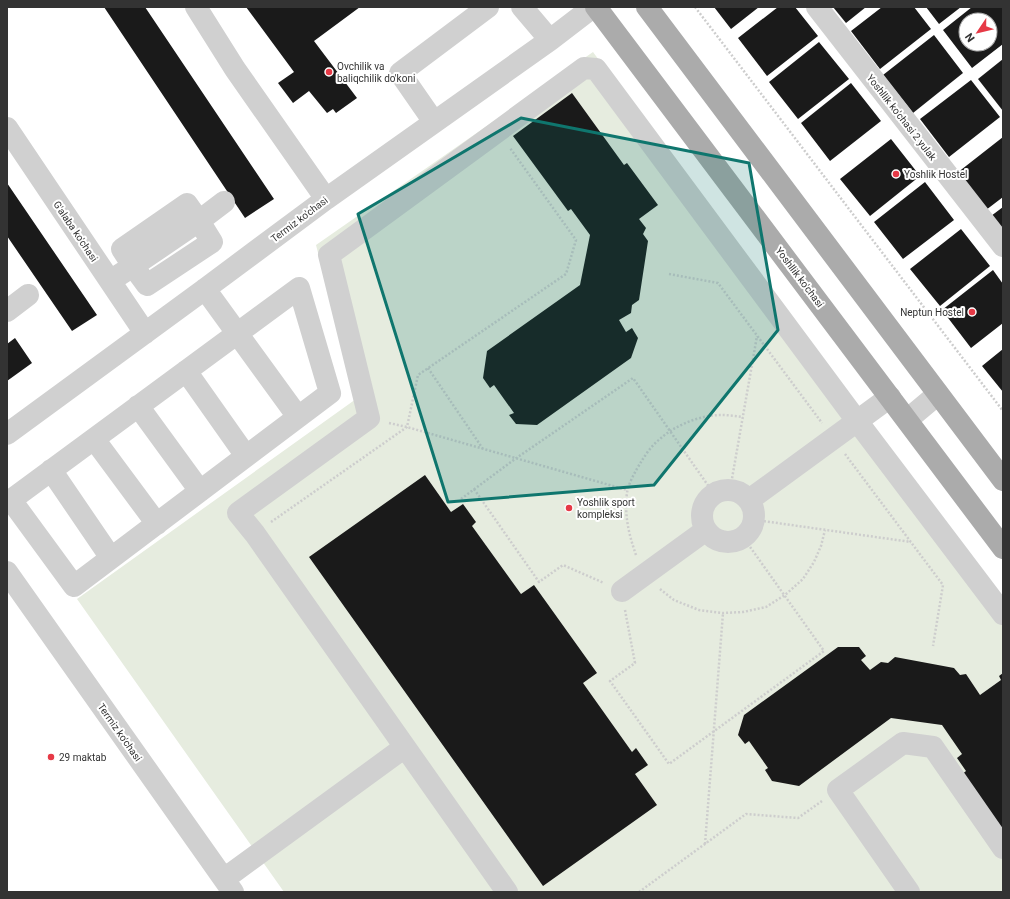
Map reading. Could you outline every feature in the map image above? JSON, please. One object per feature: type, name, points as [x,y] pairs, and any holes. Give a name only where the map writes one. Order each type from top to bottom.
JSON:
[{"type":"main road","name":"Yoshllik ko'chasi","points":[[596,7],[1003,548]]},
{"type":"main road","points":[[647,7],[1003,480]]},
{"type":"street","points":[[196,7],[235,69],[326,199]]},
{"type":"street","points":[[434,122],[400,73],[488,7]]},
{"type":"street","points":[[522,7],[550,40]]},
{"type":"street","name":"Termiz ko'chasi","points":[[7,434],[326,199],[550,40],[593,7]]},
{"type":"street","name":"Yoshllik ko'chasi 2 yulak","points":[[817,7],[1003,246]]},
{"type":"street","points":[[506,892],[255,534],[238,513],[369,418],[329,255],[584,68],[596,69],[857,421],[1003,614]]},
{"type":"street","name":"G'alaba ko'chasi","points":[[7,128],[145,333]]},
{"type":"street","points":[[199,221],[224,202]]},
{"type":"street","points":[[187,204],[212,242],[147,285],[133,266],[122,249],[187,204]]},
{"type":"street","points":[[110,281],[133,266]]},
{"type":"street","points":[[299,288],[330,393],[74,586],[11,500],[237,334],[299,288]]},
{"type":"street","points":[[205,289],[298,417]]},
{"type":"street","points":[[7,311],[28,295]]},
{"type":"street","points":[[186,371],[246,456]]},
{"type":"street","points":[[907,420],[938,394]]},
{"type":"street","points":[[738,508],[890,397]]},
{"type":"street","points":[[138,406],[200,491]]},
{"type":"street","points":[[94,439],[157,524]]},
{"type":"street","points":[[51,470],[111,558]]},
{"type":"street","points":[[709,497],[738,508],[736,540],[728,542],[720,540],[712,536],[706,530],[702,513],[704,505],[709,497]]},
{"type":"street","points":[[622,591],[706,530]]},
{"type":"street","name":"Termiz ko'chasi","points":[[7,572],[229,886]]},
{"type":"street","points":[[909,892],[838,790],[903,743],[933,747],[1003,848]]},
{"type":"street","points":[[229,886],[405,748]]},
{"type":"path","points":[[694,7],[1003,411]]},
{"type":"path","points":[[255,534],[407,427],[418,375],[566,274],[576,240],[498,131]]},
{"type":"path","points":[[738,508],[757,336]]},
{"type":"path","points":[[428,368],[484,450]]},
{"type":"path","points":[[461,499],[474,489],[515,459],[633,378],[738,508],[824,651],[669,764],[610,681],[635,662],[622,591],[563,565],[539,582],[474,489]]},
{"type":"path","points":[[369,418],[407,427],[627,490]]},
{"type":"path","points":[[738,508],[911,542]]},
{"type":"path","points":[[705,844],[723,613]]},
{"type":"path","points":[[639,892],[746,814],[798,818],[838,790]]},
{"type":"highlighted area","points":[[521,118],[749,163],[778,330],[654,485],[448,502],[358,214]]},
{"type":"shaded area","name":"Yoshlik sport kompleksi","points":[[593,52],[863,417],[1003,599],[1003,892],[284,892],[77,599],[356,399],[316,245]]},
{"type":"building","points":[[104,7],[145,7],[274,199],[245,218]]},
{"type":"building","points":[[246,7],[360,7],[314,41],[357,98],[336,113],[333,109],[327,113],[309,91],[293,103],[278,83],[294,72]]},
{"type":"building","points":[[714,7],[759,7],[731,29]]},
{"type":"building","points":[[778,7],[795,7],[818,36],[767,76],[738,38]]},
{"type":"building","points":[[833,7],[866,7],[846,23]]},
{"type":"building","points":[[882,7],[914,7],[931,29],[880,69],[851,31]]},
{"type":"building","points":[[926,7],[961,7],[939,24]]},
{"type":"building","points":[[972,7],[1003,7],[1003,44],[998,48],[998,12],[966,12]]},
{"type":"building","points":[[958,18],[958,50],[943,30]]},
{"type":"building","points":[[934,35],[963,73],[913,113],[883,75]]},
{"type":"building","points":[[819,42],[849,79],[798,119],[769,82]]},
{"type":"building","points":[[960,52],[993,52],[972,68]]},
{"type":"building","points":[[1003,59],[1003,111],[978,79]]},
{"type":"building","points":[[971,80],[1000,117],[949,157],[920,119]]},
{"type":"building","points":[[851,83],[881,121],[830,161],[801,123]]},
{"type":"building","points":[[572,93],[624,165],[627,163],[658,205],[639,219],[646,228],[643,234],[648,241],[639,300],[632,305],[631,313],[619,320],[626,332],[632,328],[638,338],[631,358],[537,425],[516,424],[509,415],[514,413],[494,385],[490,388],[483,378],[487,351],[580,285],[590,235],[571,209],[568,211],[513,136]]},
{"type":"building","points":[[1003,137],[1003,197],[986,210],[957,173]]},
{"type":"building","points":[[891,139],[920,176],[870,216],[840,179]]},
{"type":"building","points":[[925,182],[954,220],[903,259],[874,222]]},
{"type":"building","points":[[7,183],[97,315],[72,331],[7,236]]},
{"type":"building","points":[[1003,207],[1003,231],[991,216]]},
{"type":"building","points":[[961,229],[990,266],[940,306],[910,269]]},
{"type":"building","points":[[993,270],[1003,284],[1003,323],[971,348],[942,310]]},
{"type":"building","points":[[15,338],[32,363],[7,381],[7,344]]},
{"type":"building","points":[[1003,349],[1003,392],[982,366]]},
{"type":"building","points":[[425,475],[451,512],[463,504],[476,522],[472,526],[521,594],[534,585],[597,673],[583,683],[632,752],[636,748],[648,765],[635,774],[657,805],[543,886],[309,557]]},
{"type":"building","points":[[838,647],[859,647],[866,656],[861,660],[870,670],[881,662],[888,663],[895,657],[954,668],[960,675],[966,674],[980,695],[1001,680],[999,676],[1003,673],[1003,838],[960,776],[966,771],[957,758],[962,754],[942,725],[891,718],[799,786],[772,781],[765,770],[768,768],[749,741],[745,744],[738,735],[744,715]]},
{"type":"place","name":"Ovchilik va baliqchilik do'koni","points":[[329,72]]},
{"type":"place","name":"Yoshlik Hostel","points":[[896,174]]},
{"type":"place","name":"Neptun Hostel","points":[[972,312]]},
{"type":"place","name":"Yoshlik sport kompleksi","points":[[569,508]]},
{"type":"place","name":"29 maktab","points":[[51,757]]}]
